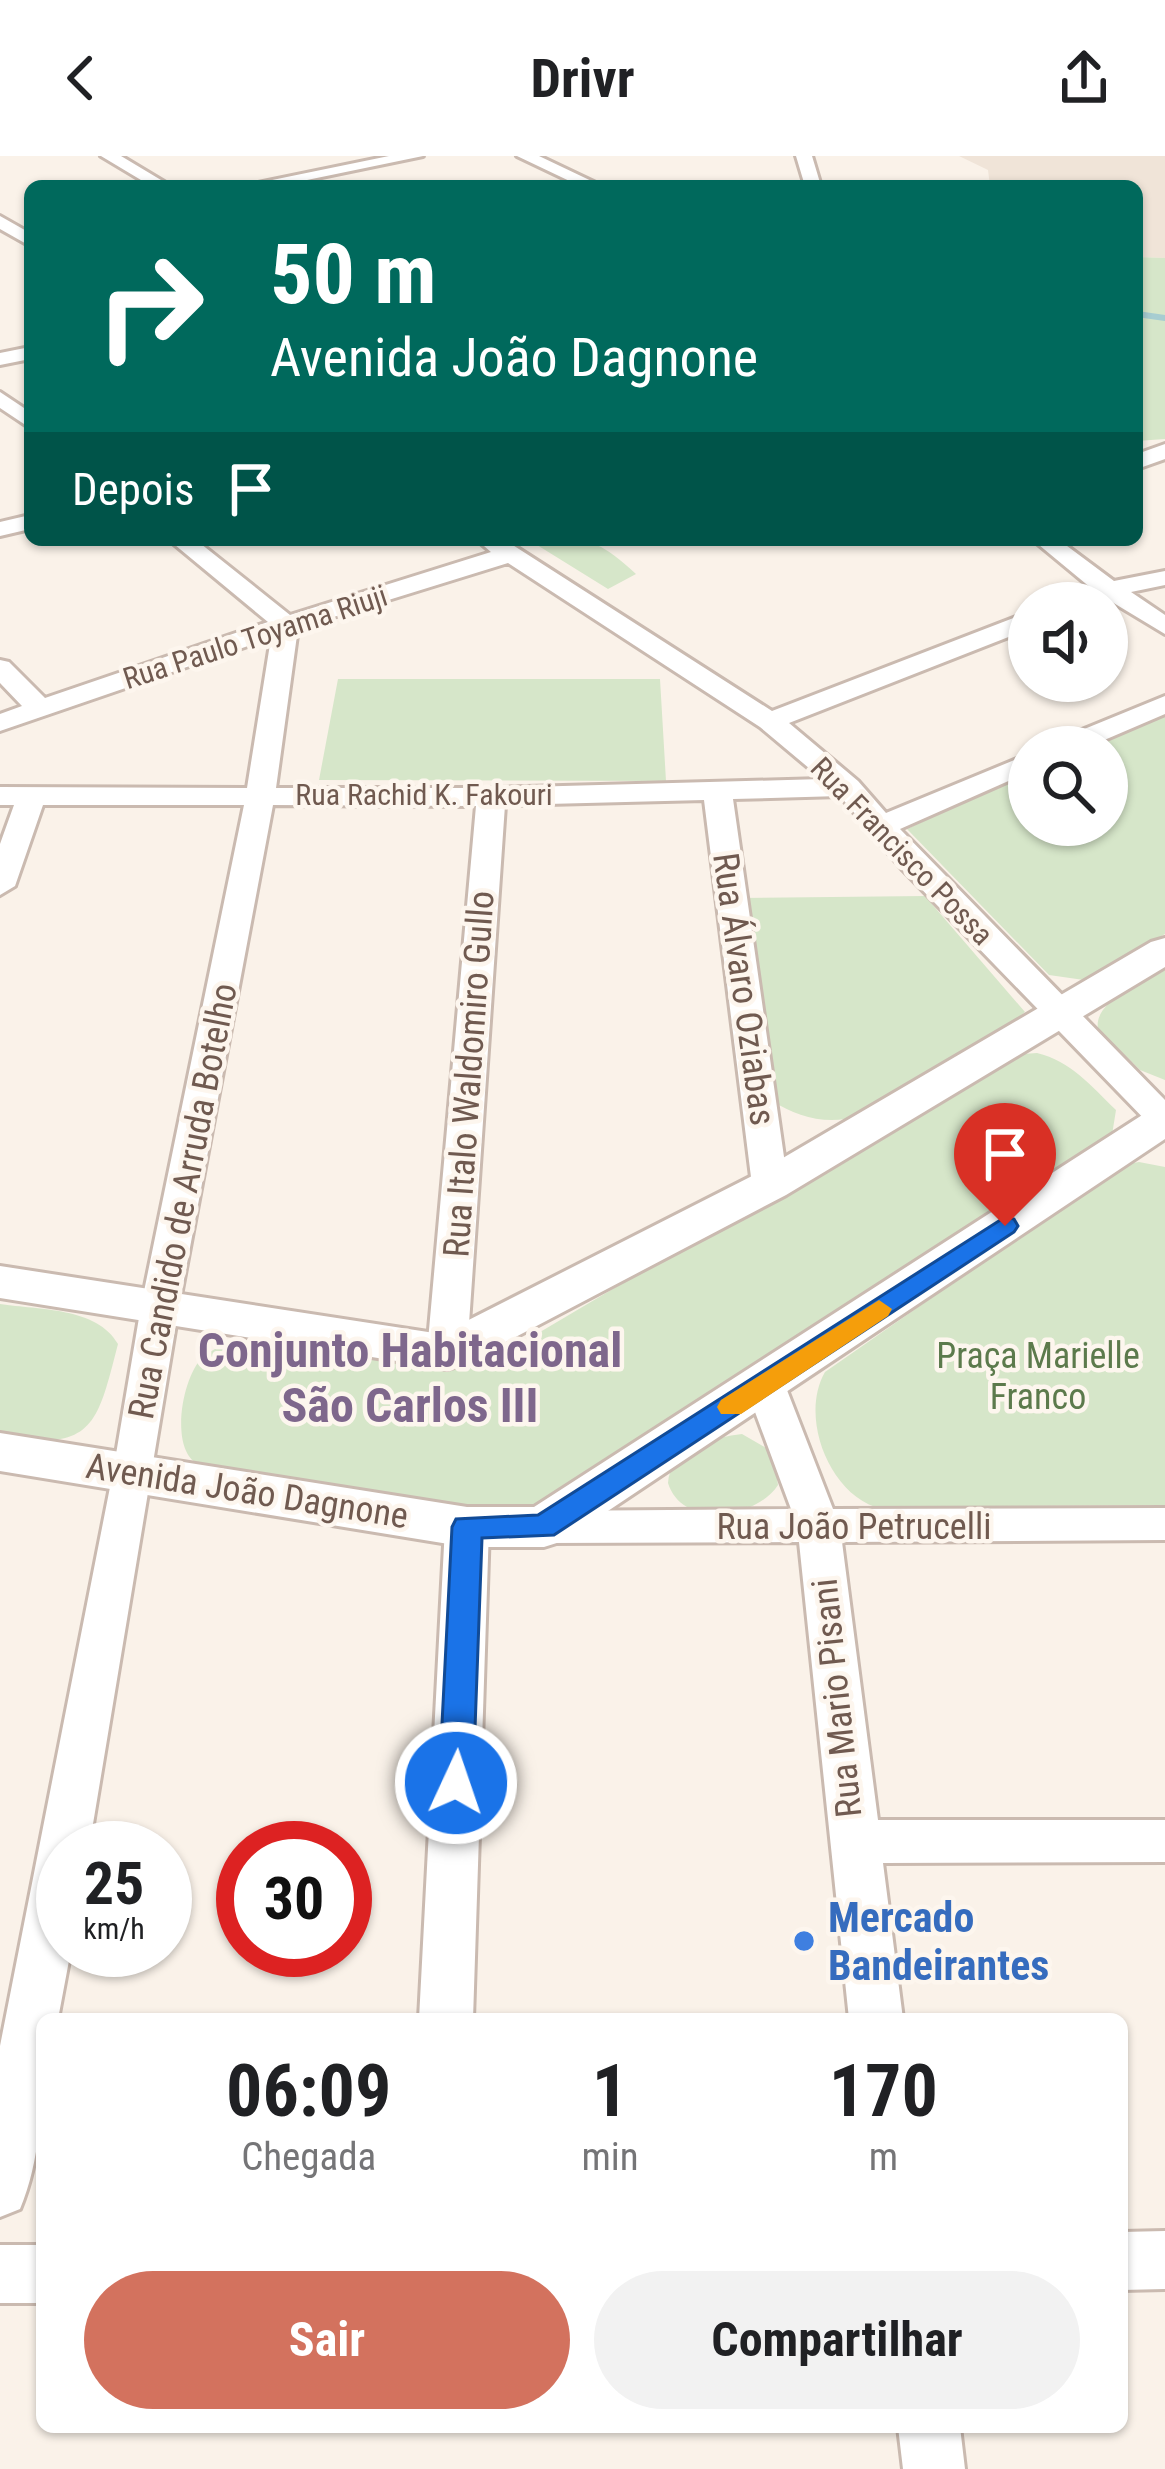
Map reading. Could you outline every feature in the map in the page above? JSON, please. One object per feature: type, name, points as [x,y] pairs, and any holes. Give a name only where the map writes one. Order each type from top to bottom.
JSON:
[{"type":"street","points":[[109,156],[152,180]]},
{"type":"street","points":[[317,156],[366,180]]},
{"type":"street","points":[[283,180],[415,156]]},
{"type":"street","points":[[525,156],[580,180]]},
{"type":"street","points":[[0,398],[24,417]]},
{"type":"street","points":[[188,546],[286,624]]},
{"type":"street","points":[[1052,546],[1100,582]]},
{"type":"street","name":"Rua Paulo Toyama Riuji","points":[[0,723],[500,547]]},
{"type":"street","name":"Rua Francisco Possa","points":[[500,547],[770,721],[848,787],[1165,1119]]},
{"type":"street","points":[[1128,587],[1165,578]]},
{"type":"street","points":[[1128,601],[1165,626]]},
{"type":"street","name":"Rua Candido de Arruda Botelho","points":[[68,1821],[160,1306],[261,794],[286,624]]},
{"type":"street","points":[[770,721],[1008,628]]},
{"type":"street","points":[[0,668],[40,709]]},
{"type":"street","points":[[1114,726],[1165,704]]},
{"type":"street","points":[[881,826],[1008,771]]},
{"type":"street","name":"Rua Rachid K. Fakouri","points":[[0,796],[491,796],[848,787]]},
{"type":"street","name":"Rua Álvaro Oziabas","points":[[718,793],[770,1185]]},
{"type":"street","points":[[0,886],[32,796]]},
{"type":"street","name":"Rua Italo Waldomiro Gullo","points":[[448,1352],[491,796]]},
{"type":"street","points":[[0,1282],[448,1352],[770,1185],[1165,950]]},
{"type":"street","points":[[544,1527],[1165,1119]]},
{"type":"street","name":"Rua Mario Pisani","points":[[766,1385],[819,1528],[875,2013]]},
{"type":"street","name":"Avenida João Dagnone","points":[[0,1452],[467,1527],[544,1527]]},
{"type":"street","name":"Rua João Petrucelli","points":[[544,1527],[1165,1524]]},
{"type":"street","points":[[446,2013],[467,1527]]},
{"type":"street","points":[[853,1841],[1165,1840]]},
{"type":"street","name":"Rua Candido de Arruda Botelho","points":[[0,2189],[39,1977]]},
{"type":"street","points":[[1128,2261],[1165,2260]]},
{"type":"street","points":[[0,2274],[36,2274]]},
{"type":"street","points":[[929,2433],[934,2469]]},
{"type":"shaded area","points":[[959,156],[1165,156],[1165,258],[1143,257],[1143,180],[989,180],[988,170]]},
{"type":"green space","points":[[1143,257],[1165,258],[1165,439],[1143,441]]},
{"type":"green space","points":[[539,546],[598,546],[609,552],[636,574],[608,589]]},
{"type":"green space","points":[[338,679],[660,679],[666,781],[319,780]]},
{"type":"green space","points":[[1165,711],[1165,934],[1084,980],[1049,975],[907,829],[1008,782],[1008,846],[1128,846],[1128,728]]},
{"type":"green space","points":[[925,896],[1025,1012],[936,1072],[860,1114],[817,1119],[773,1101],[741,898]]},
{"type":"green space","points":[[1165,970],[1165,1080],[1140,1070],[1098,1029],[1103,1009],[1111,1001]]},
{"type":"green space","points":[[1037,1053],[1070,1068],[1116,1110],[1112,1135],[544,1511],[488,1515],[198,1464],[189,1456],[181,1429],[185,1396],[196,1366],[215,1349],[259,1339],[452,1369],[481,1367],[1008,1055]]},
{"type":"green space","name":"Praça Marielle Franco","points":[[1139,1162],[1165,1167],[1165,1505],[875,1507],[843,1485],[831,1468],[817,1429],[818,1389],[825,1372],[1122,1165]]},
{"type":"green space","points":[[0,1304],[82,1317],[109,1332],[118,1344],[96,1413],[73,1435],[55,1440],[0,1436]]},
{"type":"green space","points":[[742,1434],[773,1452],[778,1485],[768,1497],[754,1506],[720,1514],[688,1508],[676,1498],[668,1483],[685,1454],[707,1442]]},
{"type":"waterway","points":[[1143,315],[1165,318]]},
{"type":"slow traffic","points":[[731,1407],[879,1309]]},
{"type":"place","name":"Mercado Bandeirantes","points":[[804,1941]]},
{"type":"district","name":"Conjunto Habitacional São Carlos III","points":[[410,1378]]},
{"type":"route","points":[[456,1783],[467,1527],[544,1527],[1005,1226]]}]
